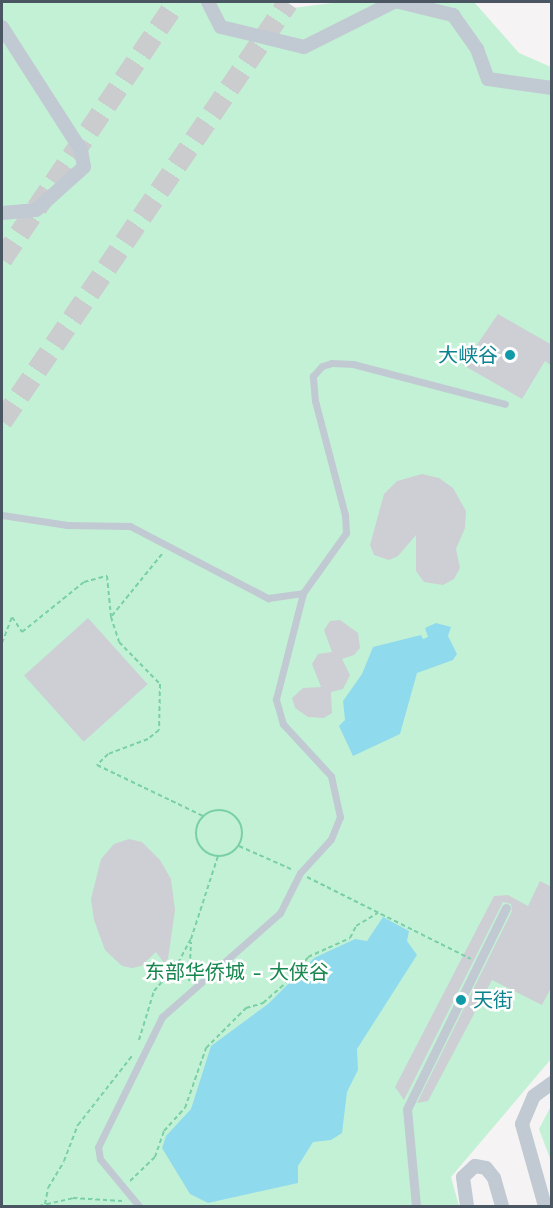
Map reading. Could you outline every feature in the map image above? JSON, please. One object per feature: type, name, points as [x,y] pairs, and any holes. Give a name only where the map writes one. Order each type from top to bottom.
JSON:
[{"type":"street","points":[[208,2],[221,27],[304,47],[394,2]]},
{"type":"street","points":[[399,2],[453,15],[477,49],[488,79],[552,88]]},
{"type":"street","points":[[2,27],[81,150],[84,167],[36,210],[2,213]]},
{"type":"street","points":[[416,1206],[407,1109],[506,908]]},
{"type":"street","points":[[545,1206],[522,1124],[534,1096],[552,1083]]},
{"type":"street","points":[[467,1206],[463,1177],[475,1166],[486,1168],[494,1178],[502,1206]]},
{"type":"lane","points":[[139,1206],[130,1200],[120,1188],[100,1159],[98,1147],[162,1017],[280,913],[300,873],[331,839],[340,817],[331,776],[283,724],[276,699],[303,593],[346,533],[345,515],[315,401],[316,371],[332,363],[353,364],[505,404]]},
{"type":"lane","points":[[2,515],[67,525],[130,525],[170,544],[268,598],[303,593]]},
{"type":"path","points":[[111,617],[170,544]]},
{"type":"path","points":[[2,643],[12,617],[22,632],[84,582],[106,576],[111,617],[118,642],[160,684],[159,730],[148,739],[108,754],[97,765],[203,816]]},
{"type":"path","points":[[137,1045],[154,991],[178,963],[191,939],[218,856],[239,846],[243,832],[237,817],[216,809],[203,816],[196,837],[204,850],[218,856]]},
{"type":"path","points":[[239,846],[300,873],[479,963]]},
{"type":"path","points":[[120,1188],[155,1156],[164,1131],[185,1108],[206,1048],[246,1008],[263,1003],[297,973],[308,957],[350,938],[356,926],[378,913]]},
{"type":"path","points":[[188,992],[191,939]]},
{"type":"path","points":[[45,1204],[48,1188],[64,1161],[78,1125],[133,1054]]},
{"type":"path","points":[[39,1206],[73,1198],[130,1200]]},
{"type":"path","points":[[262,1206],[331,1206]]},
{"type":"green space","name":"东部华侨城 - 大侠谷","points":[[2,2],[271,2],[292,8],[341,2],[474,2],[519,53],[551,67],[551,1059],[451,1177],[459,1206],[2,1206]]},
{"type":"green space","points":[[552,1106],[551,1161],[539,1129]]},
{"type":"water","points":[[436,623],[451,627],[448,636],[457,654],[453,660],[417,673],[400,734],[353,756],[339,726],[345,720],[343,701],[362,674],[373,647],[421,635],[423,639],[428,637],[425,628]]},
{"type":"water","points":[[383,917],[409,931],[407,941],[417,955],[357,1049],[358,1070],[347,1092],[342,1133],[331,1140],[313,1142],[298,1166],[298,1183],[208,1203],[190,1194],[162,1148],[166,1136],[191,1109],[211,1046],[268,1004],[314,958],[355,939],[367,941]]},
{"type":"building","name":"大峡谷","points":[[498,314],[552,345],[552,366],[545,361],[522,399],[463,365]]},
{"type":"building","points":[[422,474],[439,478],[453,488],[466,511],[465,528],[456,549],[460,568],[454,579],[443,585],[424,582],[416,571],[416,535],[398,556],[389,560],[374,555],[370,545],[384,494],[397,481]]},
{"type":"building","points":[[88,618],[148,684],[84,742],[24,676]]},
{"type":"building","points":[[340,620],[358,633],[360,648],[354,655],[342,659],[350,675],[343,689],[331,692],[332,713],[324,718],[308,717],[295,708],[292,698],[303,688],[321,687],[312,664],[318,654],[332,652],[324,630],[330,621]]},
{"type":"building","points":[[129,839],[142,842],[160,860],[171,879],[175,910],[168,959],[164,963],[156,952],[141,966],[132,968],[122,966],[105,950],[94,920],[91,899],[101,859],[114,844]]},
{"type":"building","points":[[540,881],[552,887],[552,986],[542,1005],[492,980],[428,1101],[417,1103],[512,911],[511,904],[503,902],[404,1100],[395,1087],[494,896],[508,895],[528,906]]},
{"type":"tunnel","points":[[2,259],[176,2]]},
{"type":"tunnel","points":[[2,421],[288,2]]},
{"type":"place","name":"大峡谷","points":[[510,355]]},
{"type":"place","name":"天街","points":[[461,1000]]}]
